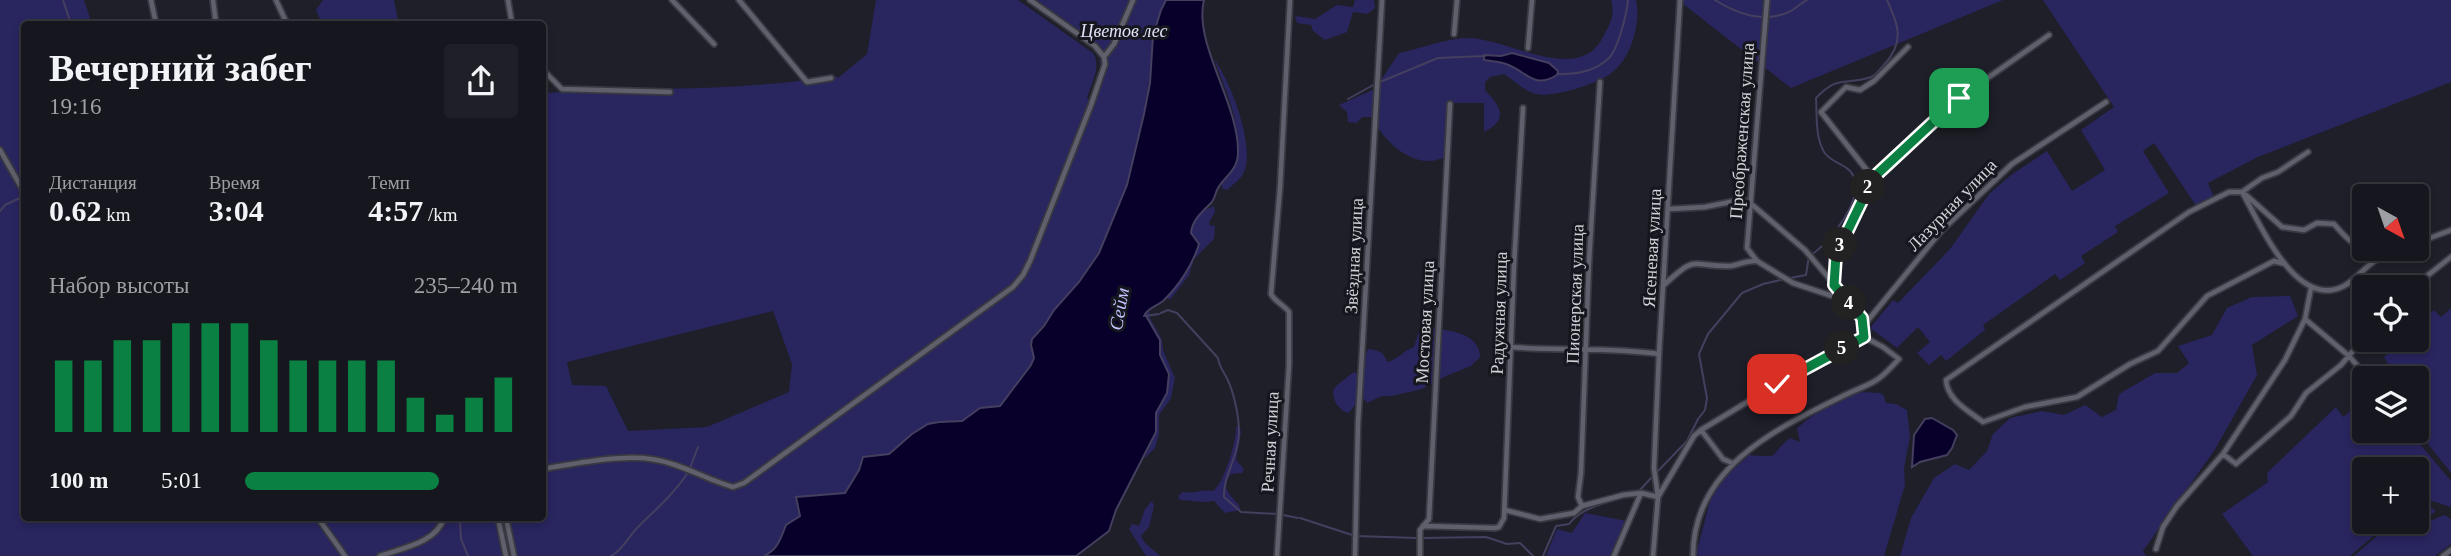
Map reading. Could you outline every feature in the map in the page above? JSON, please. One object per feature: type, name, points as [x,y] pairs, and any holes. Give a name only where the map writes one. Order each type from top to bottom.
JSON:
[{"type":"street","points":[[150,0],[155,21]]},
{"type":"street","points":[[213,0],[216,21]]},
{"type":"street","points":[[276,0],[285,21]]},
{"type":"street","points":[[508,0],[512,21]]},
{"type":"street","points":[[672,0],[714,44]]},
{"type":"street","points":[[739,0],[807,82],[831,78]]},
{"type":"street","points":[[1030,0],[1095,46],[1104,57]]},
{"type":"street","points":[[546,468],[602,460],[649,458],[733,487],[744,483],[1013,287],[1023,275],[1091,105],[1103,73],[1104,57],[1114,44],[1133,0]]},
{"type":"street","name":"Речная улица","points":[[1277,556],[1289,312],[1274,301],[1271,294],[1280,188],[1290,0]]},
{"type":"street","name":"Звёздная улица","points":[[1355,556],[1358,423],[1382,0]]},
{"type":"street","points":[[1454,34],[1457,0]]},
{"type":"street","points":[[1528,48],[1532,0]]},
{"type":"street","name":"Ясеневая улица","points":[[1658,497],[1654,468],[1659,354],[1680,0]]},
{"type":"street","name":"Преображенская улица","points":[[1757,261],[1747,248],[1767,0]]},
{"type":"street","points":[[1834,284],[1836,255],[1873,178],[1959,98],[2049,35]]},
{"type":"street","points":[[1873,178],[1821,112],[1846,87],[1860,90],[1874,82],[1908,47]]},
{"type":"street","points":[[546,73],[562,89],[670,92]]},
{"type":"street","name":"Пионерская улица","points":[[1582,506],[1578,496],[1588,349],[1589,262],[1600,82]]},
{"type":"street","name":"Лазурная улица","points":[[1864,326],[1942,230],[2012,163],[2106,102]]},
{"type":"street","name":"Мостовая улица","points":[[1420,556],[1418,538],[1429,519],[1450,104]]},
{"type":"street","name":"Радужная улица","points":[[1423,526],[1494,528],[1499,527],[1504,519],[1523,108]]},
{"type":"street","points":[[0,150],[21,187]]},
{"type":"street","points":[[2285,264],[2274,261],[2207,296],[2158,351],[2130,364],[2077,397],[2025,407],[1983,422],[1950,396],[1946,380],[2189,212],[2229,192],[2242,192],[2308,152]]},
{"type":"street","points":[[2242,192],[2282,227],[2304,230],[2317,223],[2334,224],[2352,243]]},
{"type":"street","points":[[2242,192],[2285,264],[2297,279],[2311,288],[2340,288],[2375,261]]},
{"type":"street","points":[[1669,209],[1705,207],[1740,200],[1751,203],[1805,250],[1841,292],[1862,318],[1864,337]]},
{"type":"street","points":[[2429,238],[2451,230]]},
{"type":"street","points":[[2428,275],[2451,257]]},
{"type":"street","points":[[1664,286],[1683,268],[1694,262],[1732,266],[1742,261],[1757,261],[1806,289],[1835,297],[1841,292]]},
{"type":"street","points":[[2156,548],[2163,527],[2177,506],[2223,454],[2285,360],[2305,319],[2311,288]]},
{"type":"street","points":[[2305,319],[2358,366]]},
{"type":"street","points":[[1653,556],[1658,497],[1694,436],[1777,384],[1864,337]]},
{"type":"street","points":[[1693,556],[1699,512],[1731,463],[1812,411],[1876,381],[1899,359],[1883,346],[1864,337]]},
{"type":"street","points":[[1511,347],[1659,354]]},
{"type":"street","points":[[2223,454],[2236,464],[2291,416],[2306,393],[2353,352]]},
{"type":"street","points":[[1700,430],[1723,459],[1731,463]]},
{"type":"street","points":[[1505,510],[1541,519],[1574,513],[1582,506],[1623,495],[1641,493],[1658,497]]},
{"type":"street","points":[[1614,556],[1641,493]]},
{"type":"street","points":[[320,521],[345,556]]},
{"type":"street","points":[[380,556],[432,536],[443,521]]},
{"type":"street","points":[[499,521],[506,556]]},
{"type":"street","points":[[507,521],[514,556]]},
{"type":"street","points":[[2443,556],[2451,550]]},
{"type":"green space","name":"Цветов лес","points":[[0,0],[84,0],[91,21],[21,21],[21,521],[546,521],[546,93],[726,87],[835,76],[838,78],[867,54],[876,0],[1018,0],[1093,53],[1096,69],[1087,98],[1090,101],[1100,73],[1097,53],[1093,47],[1026,0],[1166,0],[1161,10],[1145,105],[1156,111],[1137,141],[1127,185],[1103,245],[1079,282],[1034,336],[1031,345],[1034,358],[1031,365],[1000,406],[978,409],[962,421],[929,424],[912,434],[889,454],[868,455],[861,461],[859,470],[845,493],[825,497],[798,497],[800,516],[786,525],[778,544],[764,556],[0,556]],"holes":[[[773,311],[792,364],[789,392],[707,427],[628,431],[606,386],[572,385],[567,362]]]},
{"type":"green space","points":[[323,0],[394,0],[398,21],[321,21],[316,10]]},
{"type":"green space","points":[[1355,0],[1374,0],[1375,8],[1367,14],[1353,12],[1347,32],[1325,40],[1313,31],[1311,25],[1297,23],[1295,16],[1315,19],[1337,5],[1353,7]]},
{"type":"green space","points":[[1611,0],[1636,0],[1637,9],[1634,38],[1626,56],[1614,71],[1577,88],[1544,95],[1528,91],[1504,74],[1490,77],[1485,82],[1485,90],[1498,107],[1500,117],[1497,122],[1484,132],[1484,103],[1453,103],[1449,155],[1437,160],[1425,161],[1404,153],[1385,137],[1371,117],[1362,117],[1357,123],[1348,122],[1347,112],[1339,105],[1375,89],[1399,53],[1451,40],[1484,40],[1542,56],[1561,59],[1578,57],[1593,50],[1604,35],[1612,18]]},
{"type":"green space","points":[[1678,0],[2003,0],[1791,88]]},
{"type":"green space","points":[[2043,0],[2451,0],[2451,82],[2258,157],[2208,183],[2214,197],[2197,207],[2154,143],[2143,151],[2169,193],[2115,226],[2118,232],[2081,256],[2085,263],[2060,280],[2055,274],[1983,325],[1985,330],[1946,361],[1941,355],[1929,365],[1917,353],[1930,342],[1918,327],[1897,348],[1870,328],[1893,300],[1898,303],[1950,249],[1989,194],[2011,175],[2047,151],[2072,191],[2105,170],[2081,130],[2114,107]]},
{"type":"green space","points":[[1214,59],[1234,98],[1247,148],[1243,174],[1227,190],[1222,188],[1222,184],[1232,171],[1238,140],[1231,106]]},
{"type":"green space","points":[[1216,192],[1213,201],[1202,211],[1214,206],[1215,212],[1209,222],[1215,226],[1214,239],[1194,259],[1189,275],[1170,300],[1167,297],[1165,300],[1145,241]]},
{"type":"green space","points":[[2290,296],[2298,316],[2252,345],[2257,375],[2214,451],[2143,551],[2146,556],[1900,556],[1911,518],[1934,478],[1955,464],[1969,470],[1987,451],[1993,434],[2010,418],[2042,411],[2064,415],[2085,405],[2102,417],[2116,410],[2119,394],[2155,373],[2177,373],[2189,363],[2178,346],[2212,335],[2227,308],[2252,297]]},
{"type":"green space","points":[[2451,308],[2451,473],[2427,443],[2429,366],[2389,366],[2384,357],[2389,352],[2429,352],[2429,315],[2434,310],[2441,317]]},
{"type":"green space","points":[[1149,309],[1150,318],[1162,340],[1163,350],[1175,378],[1171,398],[1159,415],[1159,434],[1155,448],[1144,459],[1156,432],[1156,413],[1165,397],[1169,382],[1160,353],[1161,344],[1145,316]]},
{"type":"green space","points":[[1426,328],[1451,331],[1468,337],[1474,342],[1480,357],[1471,366],[1422,389],[1382,396],[1367,403],[1363,398],[1364,359],[1368,349],[1380,352],[1387,362],[1391,361],[1414,347],[1419,331]]},
{"type":"green space","points":[[1354,372],[1359,375],[1358,396],[1348,413],[1341,410],[1333,391]]},
{"type":"green space","points":[[1863,392],[1880,393],[1886,403],[1896,404],[1907,410],[1910,437],[1904,468],[1905,485],[1884,556],[1696,554],[1710,501],[1722,479],[1749,455],[1771,456],[1790,438],[1800,442],[1797,428],[1836,401]]},
{"type":"green space","points":[[2336,407],[2343,417],[2352,410],[2352,443],[2419,443],[2451,481],[2451,507],[2429,501],[2429,457],[2352,457],[2352,534],[2376,534],[2350,556],[2253,556],[2222,514],[2268,482],[2267,473]]},
{"type":"green space","points":[[1239,426],[1241,432],[1236,460],[1244,469],[1242,473],[1231,474],[1226,488],[1240,510],[1225,513],[1214,501],[1180,500],[1178,497],[1182,492],[1213,491],[1217,487],[1229,461],[1236,427]]},
{"type":"green space","points":[[1152,501],[1154,506],[1149,527],[1141,536],[1160,556],[1146,556],[1129,529],[1132,524],[1139,526],[1145,509]]},
{"type":"green space","points":[[2429,506],[2435,510],[2429,515]]},
{"type":"green space","points":[[1585,513],[1627,521],[1610,556],[1546,556],[1557,529],[1572,533]]},
{"type":"green space","points":[[2444,515],[2451,519],[2451,544],[2435,556],[2354,556],[2379,534],[2429,534],[2429,521]]},
{"type":"water","name":"Сейм","points":[[1166,0],[1204,0],[1202,17],[1205,35],[1232,114],[1238,152],[1234,168],[1193,224],[1191,233],[1199,244],[1185,274],[1163,301],[1145,314],[1160,340],[1160,355],[1169,374],[1167,393],[1156,413],[1156,432],[1116,510],[1109,531],[1076,556],[764,556],[776,547],[786,525],[800,516],[796,497],[845,493],[859,470],[863,457],[889,454],[928,424],[962,421],[980,408],[1000,406],[1031,365],[1034,358],[1032,339],[1099,253],[1127,185],[1150,83],[1153,36]]},
{"type":"water","points":[[1512,53],[1549,63],[1558,71],[1557,75],[1542,81],[1536,80],[1506,64],[1484,60],[1484,55],[1501,56]]},
{"type":"water","points":[[1932,418],[1957,435],[1952,448],[1947,455],[1920,462],[1912,467],[1914,435],[1925,419]]},
{"type":"waterway","points":[[63,0],[70,21]]},
{"type":"waterway","points":[[1558,74],[1585,71],[1609,58],[1619,39],[1628,0]]},
{"type":"waterway","points":[[1715,0],[1741,13],[1760,17],[1789,12],[1807,0]]},
{"type":"waterway","points":[[1790,278],[1806,275],[1809,256],[1836,231],[1845,218],[1855,192],[1855,181],[1850,171],[1830,158],[1821,146],[1816,98],[1836,83],[1873,76],[1890,57],[1898,34],[1887,0]]},
{"type":"waterway","points":[[1380,82],[1438,58],[1485,56]]},
{"type":"waterway","points":[[1348,99],[1375,84]]},
{"type":"waterway","points":[[0,211],[5,205],[21,197]]},
{"type":"waterway","points":[[1657,472],[1687,441],[1705,410],[1707,398],[1699,354],[1708,334],[1742,293],[1785,279]]},
{"type":"waterway","points":[[1161,313],[1168,310],[1177,313],[1218,358],[1228,380],[1236,408],[1239,433],[1224,497],[1241,512],[1278,514]]},
{"type":"waterway","points":[[1144,316],[1159,314]]},
{"type":"waterway","points":[[690,468],[698,447]]},
{"type":"waterway","points":[[611,556],[670,496],[687,474]]},
{"type":"waterway","points":[[1638,492],[1653,476]]},
{"type":"waterway","points":[[1543,556],[1556,526],[1569,524],[1581,513],[1595,506],[1626,497]]},
{"type":"waterway","points":[[1283,515],[1298,518]]},
{"type":"waterway","points":[[1300,518],[1352,535]]},
{"type":"waterway","points":[[456,521],[460,522],[461,539],[468,556]]},
{"type":"waterway","points":[[1356,536],[1417,538]]},
{"type":"waterway","points":[[1423,538],[1486,537],[1507,544],[1520,543],[1533,556]]},
{"type":"route","points":[[1777,384],[1864,337],[1862,318],[1834,285],[1836,255],[1861,198],[1873,178],[1959,98]]}]
